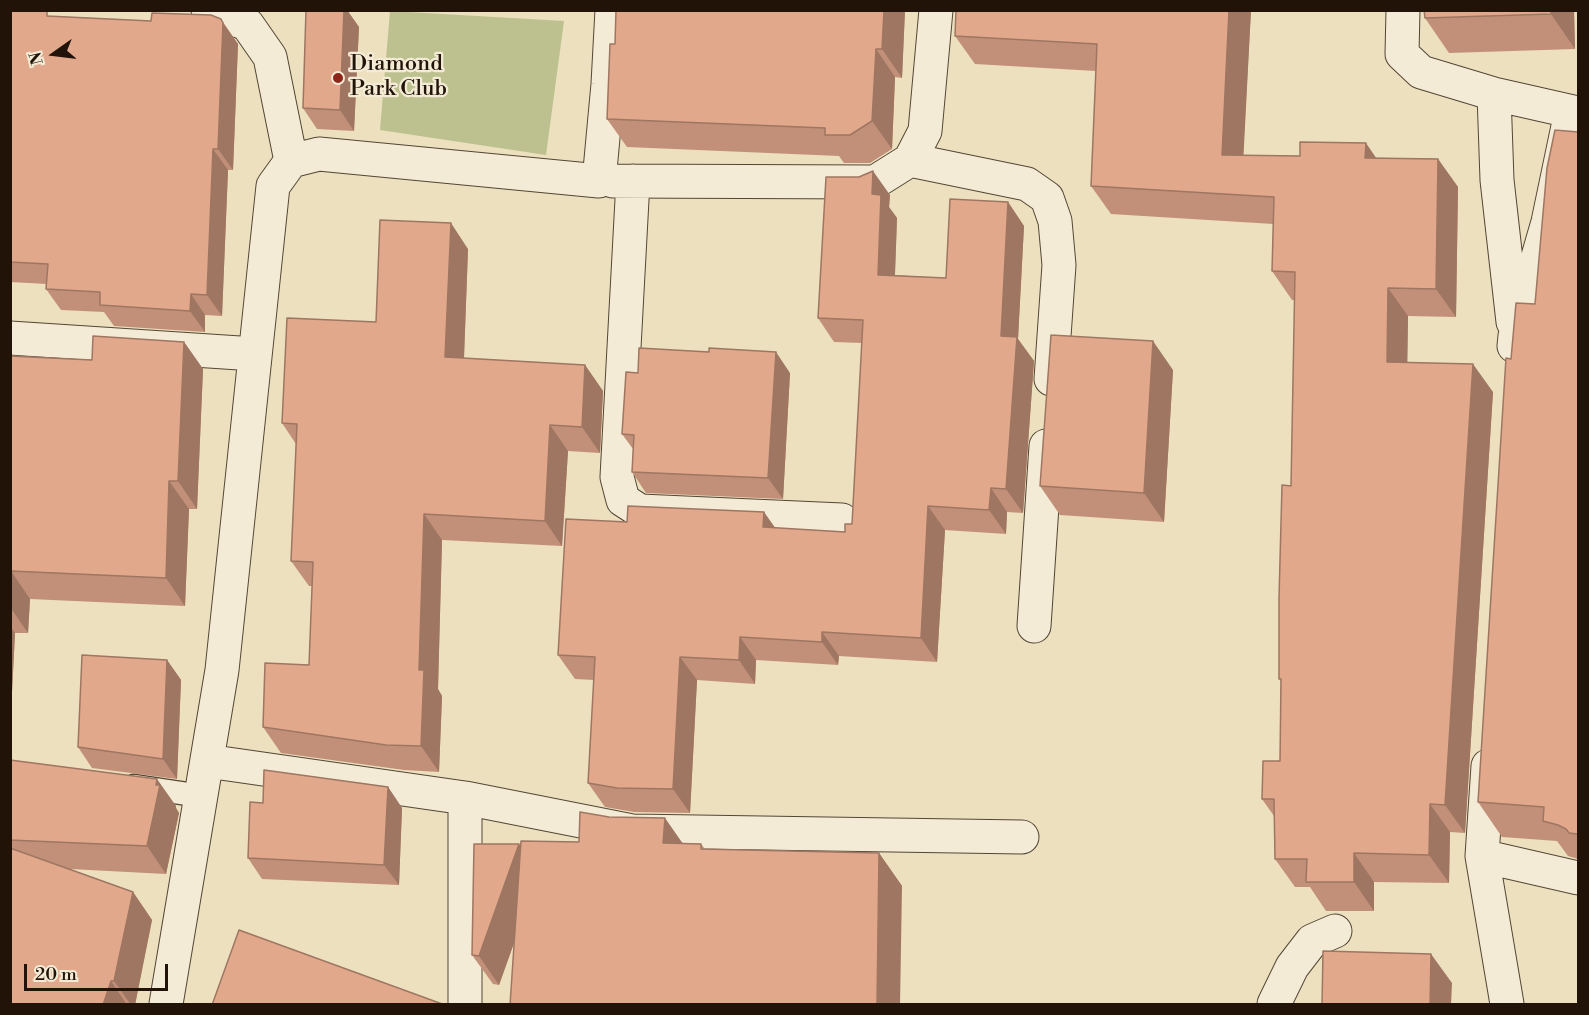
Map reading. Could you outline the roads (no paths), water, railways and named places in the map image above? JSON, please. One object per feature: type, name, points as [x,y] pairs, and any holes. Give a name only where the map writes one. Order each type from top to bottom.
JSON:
[{"type":"street","points":[[208,10],[248,24],[270,57],[291,161]]},
{"type":"street","points":[[599,181],[612,10]]},
{"type":"street","points":[[166,1005],[222,670],[273,186],[291,161],[319,154],[599,181],[875,182],[910,160],[925,131],[936,10]]},
{"type":"street","points":[[1403,10],[1402,54],[1421,72],[1494,94],[1574,112],[1548,222],[1515,336],[1512,371]]},
{"type":"street","points":[[1494,94],[1497,180],[1515,336]]},
{"type":"street","points":[[910,160],[1027,184],[1047,198],[1055,221],[1059,265],[1034,627]]},
{"type":"street","points":[[633,181],[617,477],[623,500],[640,512],[842,520]]},
{"type":"street","points":[[10,338],[255,354]]},
{"type":"street","points":[[1489,738],[1482,856],[1507,1005]]},
{"type":"street","points":[[207,761],[465,798],[632,831],[1022,837]]},
{"type":"street","points":[[465,798],[465,1005]]},
{"type":"street","points":[[1482,856],[1578,878]]},
{"type":"street","points":[[1274,1005],[1293,967],[1312,941],[1335,931]]},
{"type":"lane","points":[[115,784],[201,796]]},
{"type":"place","name":"Diamond Park Club","points":[[338,78]]}]
